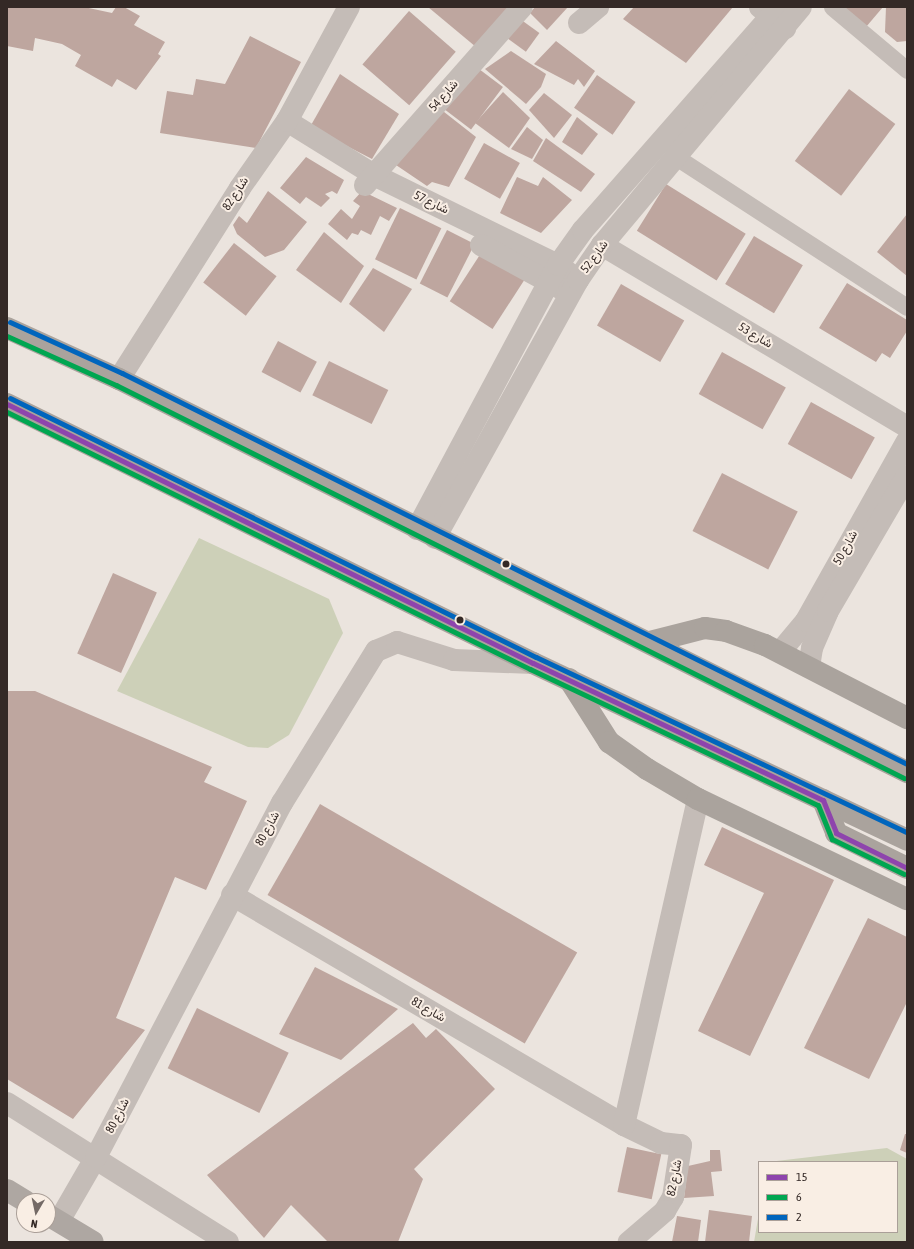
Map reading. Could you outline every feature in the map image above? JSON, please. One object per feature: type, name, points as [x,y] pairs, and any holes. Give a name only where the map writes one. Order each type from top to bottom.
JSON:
[{"type":"highway","points":[[7,328],[119,380],[426,533],[650,642],[907,772]]},
{"type":"highway","points":[[7,404],[533,663],[907,840]]},
{"type":"highway","points":[[650,642],[705,628],[740,636],[780,652],[907,718]]},
{"type":"highway","points":[[569,679],[609,742],[698,799],[907,899]]},
{"type":"highway","points":[[823,800],[836,833],[907,868]]},
{"type":"highway","points":[[7,1190],[16,1196]]},
{"type":"highway","points":[[56,1220],[93,1242]]},
{"type":"street","name":"شارع 82","points":[[119,380],[284,126],[349,7]]},
{"type":"street","name":"شارع 54","points":[[369,180],[522,7]]},
{"type":"street","points":[[579,23],[598,7]]},
{"type":"street","name":"شارع 52","points":[[426,533],[554,272],[583,230],[774,15],[800,7]]},
{"type":"street","points":[[832,7],[907,70]]},
{"type":"street","name":"شارع 52","points":[[426,533],[574,286],[602,245],[676,157],[774,15]]},
{"type":"street","name":"شارع 57","points":[[284,126],[369,180],[554,272],[574,286]]},
{"type":"street","points":[[676,157],[907,307]]},
{"type":"street","name":"شارع 53","points":[[602,245],[907,427]]},
{"type":"street","name":"شارع 50","points":[[780,652],[806,621],[867,528],[907,441]]},
{"type":"street","points":[[809,667],[819,629],[867,528],[907,476]]},
{"type":"street","name":"شارع 80","points":[[56,1214],[96,1157],[232,895],[304,766],[369,660],[384,645],[397,642],[472,662],[533,663]]},
{"type":"street","points":[[624,1125],[698,799]]},
{"type":"street","name":"شارع 81","points":[[232,895],[624,1125],[661,1143],[681,1145]]},
{"type":"street","points":[[7,1103],[96,1157],[228,1242]]},
{"type":"street","name":"شارع 82","points":[[629,1242],[665,1211],[673,1197],[681,1145]]},
{"type":"green space","points":[[199,538],[329,599],[343,633],[289,735],[268,748],[248,747],[117,691]]},
{"type":"green space","points":[[887,1148],[907,1159],[907,1242],[754,1242],[758,1219],[758,1233],[898,1233],[898,1161],[776,1161]]},
{"type":"building","points":[[7,7],[84,7],[112,13],[116,7],[124,7],[140,16],[134,25],[165,42],[158,54],[161,56],[136,90],[117,79],[112,87],[75,66],[81,55],[62,44],[35,38],[33,51],[7,46]]},
{"type":"building","points":[[428,7],[513,7],[476,47]]},
{"type":"building","points":[[535,7],[568,7],[547,30],[530,13]]},
{"type":"building","points":[[634,7],[733,7],[686,63],[623,19]]},
{"type":"building","points":[[842,7],[883,7],[866,27]]},
{"type":"building","points":[[886,7],[907,7],[907,41],[897,42],[885,32]]},
{"type":"building","points":[[409,11],[456,52],[409,105],[362,65]]},
{"type":"building","points":[[520,19],[539,33],[526,52],[506,38]]},
{"type":"building","points":[[250,36],[301,62],[256,148],[160,133],[167,91],[193,95],[196,79],[225,84]]},
{"type":"building","points":[[556,41],[595,71],[584,87],[578,79],[574,85],[534,64]]},
{"type":"building","points":[[511,51],[546,74],[541,87],[526,104],[485,69]]},
{"type":"building","points":[[475,66],[503,87],[471,129],[443,108]]},
{"type":"building","points":[[340,74],[399,114],[372,159],[310,127]]},
{"type":"building","points":[[597,75],[636,102],[613,135],[574,108]]},
{"type":"building","points":[[849,89],[895,124],[841,196],[795,161]]},
{"type":"building","points":[[503,92],[530,118],[509,148],[475,123]]},
{"type":"building","points":[[544,93],[572,115],[554,138],[529,110]]},
{"type":"building","points":[[439,108],[476,137],[449,187],[432,182],[427,186],[396,165]]},
{"type":"building","points":[[577,117],[598,134],[582,155],[562,142]]},
{"type":"building","points":[[527,127],[543,140],[532,159],[511,149]]},
{"type":"building","points":[[546,138],[595,174],[581,192],[533,161]]},
{"type":"building","points":[[484,143],[520,163],[500,199],[464,179]]},
{"type":"building","points":[[306,157],[344,180],[337,194],[332,191],[325,194],[330,198],[321,207],[306,197],[300,204],[280,188]]},
{"type":"building","points":[[517,177],[538,186],[543,177],[572,200],[541,233],[500,213]]},
{"type":"building","points":[[666,184],[746,234],[717,280],[637,231]]},
{"type":"building","points":[[268,191],[307,222],[284,250],[265,257],[237,234],[233,225],[239,216],[247,223]]},
{"type":"building","points":[[362,191],[397,208],[389,221],[380,216],[371,235],[361,230],[358,235],[352,233],[347,240],[328,224],[341,209],[352,219],[360,206],[353,201]]},
{"type":"building","points":[[400,208],[441,228],[416,279],[375,259]]},
{"type":"building","points":[[907,214],[907,276],[877,252]]},
{"type":"building","points":[[447,230],[475,244],[447,298],[420,283]]},
{"type":"building","points":[[324,232],[364,266],[341,303],[296,270]]},
{"type":"building","points":[[754,236],[803,265],[774,313],[725,284]]},
{"type":"building","points":[[234,243],[277,276],[246,316],[203,282]]},
{"type":"building","points":[[483,250],[526,278],[493,329],[450,301]]},
{"type":"building","points":[[373,268],[412,289],[384,332],[349,304]]},
{"type":"building","points":[[847,283],[907,320],[907,331],[890,358],[882,353],[876,362],[819,328]]},
{"type":"building","points":[[621,284],[684,320],[660,362],[597,326]]},
{"type":"building","points":[[278,341],[317,362],[300,393],[262,372]]},
{"type":"building","points":[[722,352],[786,387],[763,429],[699,394]]},
{"type":"building","points":[[329,361],[388,390],[372,424],[312,395]]},
{"type":"building","points":[[811,402],[875,437],[852,479],[788,444]]},
{"type":"building","points":[[722,473],[798,512],[768,570],[692,531]]},
{"type":"building","points":[[113,573],[157,593],[121,673],[77,653]]},
{"type":"building","points":[[7,691],[35,691],[212,767],[204,782],[247,801],[206,890],[175,877],[116,1018],[145,1030],[73,1119],[7,1079]]},
{"type":"building","points":[[320,804],[577,952],[525,1043],[268,895]]},
{"type":"building","points":[[722,827],[834,880],[750,1056],[698,1031],[764,893],[704,865]]},
{"type":"building","points":[[868,918],[907,937],[907,1002],[869,1079],[804,1048]]},
{"type":"building","points":[[315,967],[398,1009],[341,1060],[279,1034]]},
{"type":"building","points":[[197,1008],[289,1053],[259,1113],[168,1068]]},
{"type":"building","points":[[413,1023],[426,1038],[436,1029],[495,1089],[414,1169],[423,1179],[398,1242],[328,1242],[291,1205],[264,1238],[207,1175]]},
{"type":"building","points":[[905,1134],[907,1134],[907,1153],[900,1150]]},
{"type":"building","points":[[627,1147],[661,1154],[652,1199],[617,1192]]},
{"type":"building","points":[[710,1150],[720,1150],[722,1171],[711,1172],[714,1196],[684,1198],[688,1166],[710,1161]]},
{"type":"building","points":[[709,1210],[752,1216],[749,1242],[705,1242]]},
{"type":"building","points":[[677,1216],[701,1220],[698,1242],[672,1242]]},
{"type":"transit line","name":"2","points":[[10,322],[122,373],[907,764]]},
{"type":"transit line","name":"6","points":[[7,336],[116,385],[904,778]]},
{"type":"transit line","name":"2","points":[[10,398],[536,657],[907,832]]},
{"type":"transit line","name":"15","points":[[7,404],[533,663],[823,800]]},
{"type":"transit line","name":"6","points":[[7,412],[530,669],[818,805],[832,839],[904,874]]},
{"type":"transit line","name":"15","points":[[823,800],[836,833],[907,868]]}]
